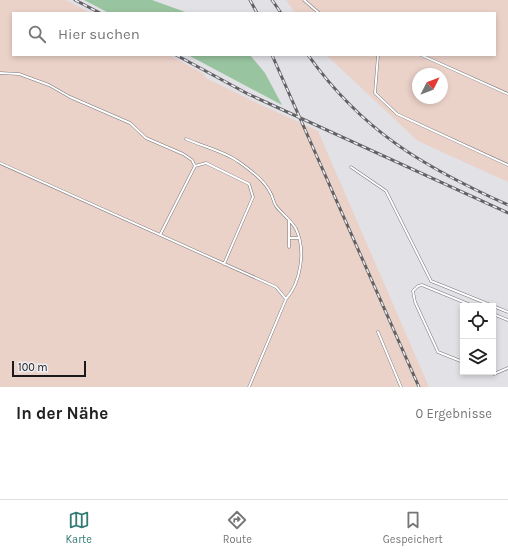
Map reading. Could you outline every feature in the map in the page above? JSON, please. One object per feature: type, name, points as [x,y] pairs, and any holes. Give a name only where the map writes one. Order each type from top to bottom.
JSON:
[{"type":"lane","points":[[304,0],[318,12]]},
{"type":"lane","points":[[378,56],[375,92],[398,114],[508,164]]},
{"type":"lane","points":[[423,56],[508,94]]},
{"type":"lane","points":[[0,73],[20,74],[49,85],[70,97],[130,123],[146,138],[183,154],[192,160],[195,166]]},
{"type":"lane","points":[[186,139],[238,161],[257,176],[270,191],[275,205],[289,220],[301,245],[300,264],[293,291],[286,299],[250,387]]},
{"type":"lane","points":[[0,163],[276,287],[286,299]]},
{"type":"lane","points":[[160,235],[195,166],[206,163],[250,184],[252,191],[253,197],[224,264]]},
{"type":"lane","points":[[351,167],[386,191],[431,281],[486,303]]},
{"type":"lane","points":[[289,220],[289,247]]},
{"type":"lane","points":[[289,238],[298,238]]},
{"type":"lane","points":[[460,361],[438,352],[412,296],[415,288],[422,285],[466,303]]},
{"type":"lane","points":[[496,307],[508,312]]},
{"type":"lane","points":[[496,315],[508,320]]},
{"type":"lane","points":[[378,332],[401,387]]},
{"type":"lane","points":[[496,373],[508,368]]},
{"type":"shaded area","points":[[0,0],[66,0],[89,12],[12,12],[12,56],[171,56],[204,74],[206,78],[318,131],[429,387],[0,387]]},
{"type":"shaded area","points":[[286,0],[508,0],[508,182],[418,141],[327,56],[496,56],[496,12],[294,12]]},
{"type":"green space","points":[[84,0],[152,0],[185,12],[107,12]]},
{"type":"green space","points":[[190,56],[251,56],[265,73],[282,105]]},
{"type":"railway","points":[[75,0],[98,12]]},
{"type":"railway","points":[[250,0],[256,12]]},
{"type":"railway","points":[[272,0],[280,12]]},
{"type":"railway","points":[[178,56],[248,94],[508,213]]},
{"type":"railway","points":[[272,56],[419,387]]},
{"type":"railway","points":[[309,56],[329,82],[351,106],[397,145],[449,176],[508,205]]}]
